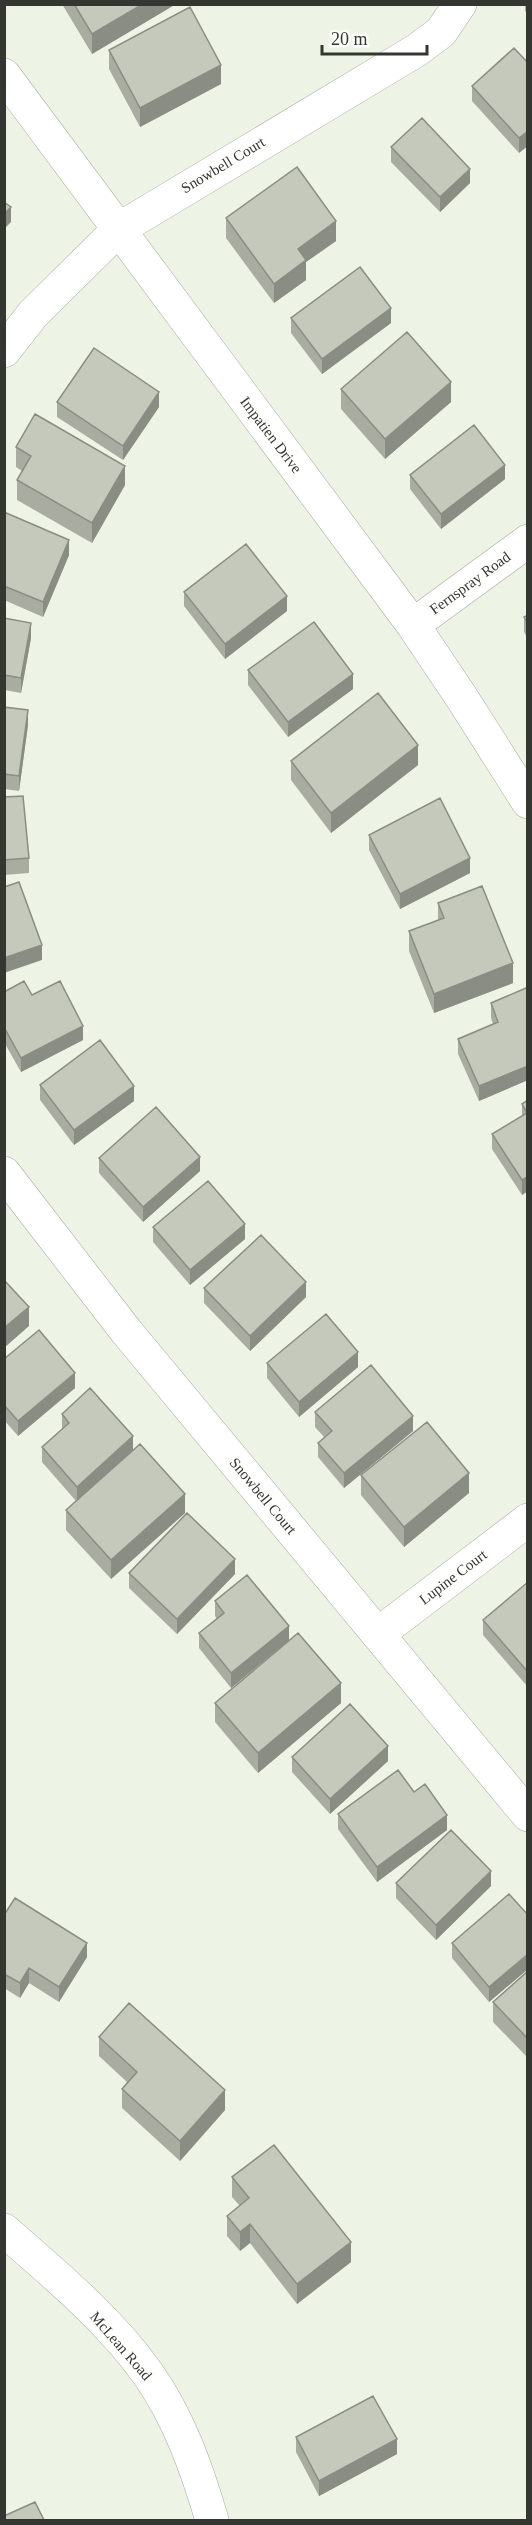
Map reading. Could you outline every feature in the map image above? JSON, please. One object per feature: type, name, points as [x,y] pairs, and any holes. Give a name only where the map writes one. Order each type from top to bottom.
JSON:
[{"type":"street","name":"Snowbell Court","points":[[4,351],[33,314],[119,229],[417,50],[441,32],[460,4]]},
{"type":"street","name":"Impatien Drive","points":[[4,75],[412,625],[528,802]]},
{"type":"street","name":"Fernspray Road","points":[[412,625],[528,541]]},
{"type":"street","name":"Snowbell Court","points":[[4,1173],[126,1331],[528,1815]]},
{"type":"street","name":"Lupine Court","points":[[378,1634],[528,1520]]},
{"type":"street","name":"McLean Road","points":[[4,2230],[112,2331],[148,2373],[179,2428],[195,2465],[212,2520]]},
{"type":"building","points":[[74,4],[143,4],[92,34]]},
{"type":"building","points":[[190,7],[221,65],[140,108],[109,50]]},
{"type":"building","points":[[514,48],[528,63],[528,131],[519,138],[472,86]]},
{"type":"building","points":[[422,118],[470,169],[440,197],[391,147]]},
{"type":"building","points":[[297,167],[336,221],[298,249],[306,260],[274,284],[226,218]]},
{"type":"building","points":[[4,202],[11,207],[4,214]]},
{"type":"building","points":[[360,267],[391,308],[322,359],[291,318]]},
{"type":"building","points":[[407,332],[451,382],[385,439],[341,389]]},
{"type":"building","points":[[94,348],[159,392],[123,446],[57,402]]},
{"type":"building","points":[[35,414],[125,466],[92,523],[17,480],[31,456],[16,447]]},
{"type":"building","points":[[474,425],[505,465],[441,514],[410,475]]},
{"type":"building","points":[[4,512],[69,540],[43,602],[4,586]]},
{"type":"building","points":[[246,544],[287,596],[225,644],[184,592]]},
{"type":"building","points":[[4,618],[31,623],[21,678],[4,675]]},
{"type":"building","points":[[314,622],[353,674],[288,722],[248,670]]},
{"type":"building","points":[[378,693],[418,745],[331,813],[291,761]]},
{"type":"building","points":[[4,707],[28,710],[19,776],[4,774]]},
{"type":"building","points":[[23,796],[29,858],[4,860],[4,797]]},
{"type":"building","points":[[440,798],[470,858],[400,894],[369,835]]},
{"type":"building","points":[[19,882],[42,945],[4,958],[4,887]]},
{"type":"building","points":[[482,886],[513,963],[434,994],[409,931],[444,918],[438,903]]},
{"type":"building","points":[[24,981],[32,995],[60,981],[83,1026],[21,1058],[4,1027],[4,992]]},
{"type":"building","points":[[526,988],[528,992],[528,1066],[479,1086],[458,1039],[498,1022],[491,1003]]},
{"type":"building","points":[[100,1040],[134,1086],[74,1130],[40,1085]]},
{"type":"building","points":[[528,1100],[528,1176],[522,1180],[492,1134],[527,1113],[522,1104]]},
{"type":"building","points":[[156,1107],[200,1157],[143,1207],[99,1158]]},
{"type":"building","points":[[208,1181],[245,1224],[190,1270],[153,1227]]},
{"type":"building","points":[[261,1235],[306,1282],[250,1336],[204,1288]]},
{"type":"building","points":[[4,1280],[29,1307],[4,1328]]},
{"type":"building","points":[[326,1314],[358,1352],[299,1402],[267,1363]]},
{"type":"building","points":[[39,1330],[75,1373],[18,1421],[4,1405],[4,1359]]},
{"type":"building","points":[[371,1365],[413,1416],[344,1473],[318,1443],[332,1431],[315,1412]]},
{"type":"building","points":[[90,1388],[133,1436],[77,1487],[42,1447],[69,1423],[62,1414]]},
{"type":"building","points":[[427,1422],[469,1473],[404,1527],[361,1475]]},
{"type":"building","points":[[140,1444],[185,1494],[111,1560],[66,1510]]},
{"type":"building","points":[[187,1513],[235,1559],[177,1619],[129,1573]]},
{"type":"building","points":[[247,1575],[289,1626],[231,1673],[199,1633],[224,1613],[215,1601]]},
{"type":"building","points":[[528,1582],[528,1671],[527,1671],[483,1620]]},
{"type":"building","points":[[298,1633],[341,1683],[258,1753],[215,1703]]},
{"type":"building","points":[[350,1704],[388,1746],[330,1799],[292,1757]]},
{"type":"building","points":[[398,1770],[414,1792],[425,1784],[447,1815],[377,1867],[338,1814]]},
{"type":"building","points":[[451,1830],[491,1871],[436,1925],[396,1883]]},
{"type":"building","points":[[509,1894],[528,1915],[528,1954],[489,1987],[452,1943]]},
{"type":"building","points":[[15,1898],[87,1943],[59,1987],[29,1968],[20,1983],[4,1974],[4,1915]]},
{"type":"building","points":[[528,1971],[528,2039],[493,2002]]},
{"type":"building","points":[[129,2003],[225,2090],[180,2141],[122,2089],[137,2072],[99,2037]]},
{"type":"building","points":[[274,2145],[351,2242],[297,2284],[250,2224],[240,2232],[227,2216],[249,2198],[232,2177]]},
{"type":"building","points":[[373,2396],[397,2439],[319,2481],[296,2437]]},
{"type":"building","points":[[35,2502],[44,2520],[4,2520],[4,2516]]}]
